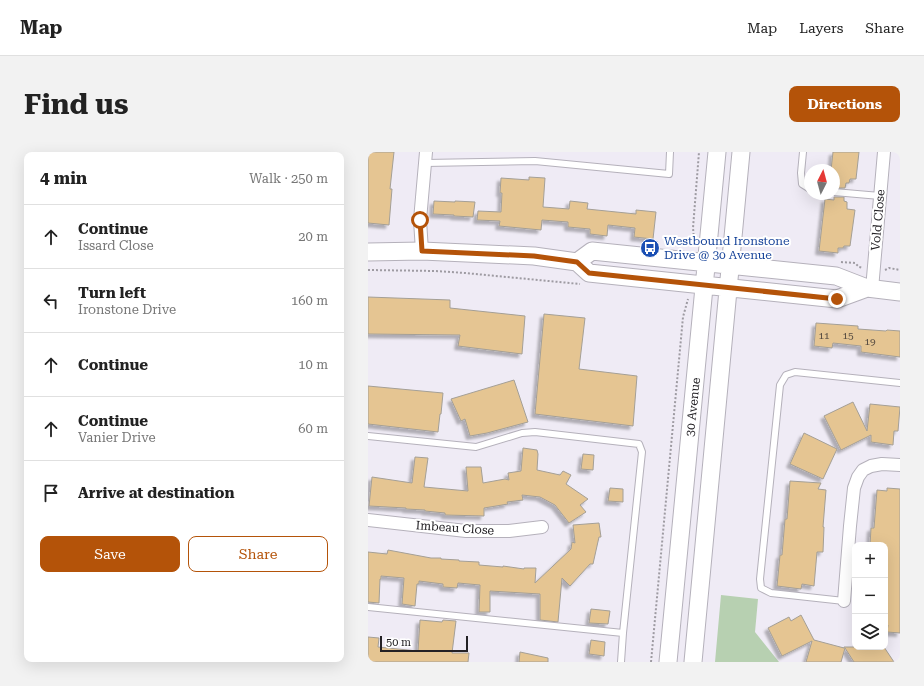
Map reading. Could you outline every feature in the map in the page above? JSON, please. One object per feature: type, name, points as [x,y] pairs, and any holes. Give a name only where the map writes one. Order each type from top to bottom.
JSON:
[{"type":"main road","name":"30 Avenue","points":[[668,662],[717,152]]},
{"type":"main road","name":"30 Avenue","points":[[693,662],[741,152]]},
{"type":"main road","points":[[368,252],[422,251],[534,256],[577,262],[589,273],[837,299],[869,288]]},
{"type":"main road","points":[[577,262],[592,251],[836,276],[869,288],[900,292]]},
{"type":"street","name":"Vold Close","points":[[869,288],[884,152]]},
{"type":"street","points":[[422,251],[420,220],[425,158]]},
{"type":"street","points":[[844,601],[854,488],[858,477],[863,470],[871,466],[882,464],[900,465]]},
{"type":"street","name":"Imbeau Close","points":[[368,520],[466,531],[509,531],[542,527]]},
{"type":"lane","points":[[425,158],[535,161],[669,174],[670,152]]},
{"type":"lane","points":[[803,152],[801,173],[802,184],[804,185]]},
{"type":"lane","points":[[840,193],[880,196]]},
{"type":"lane","points":[[844,601],[771,593],[761,588],[760,579],[780,385],[786,375],[795,372],[900,383]]},
{"type":"lane","points":[[368,436],[476,447],[522,433],[535,432],[639,444],[642,452],[621,662]]},
{"type":"lane","points":[[368,607],[623,633]]},
{"type":"path","points":[[695,243],[692,228],[699,152]]},
{"type":"path","points":[[886,270],[889,268],[900,270]]},
{"type":"path","points":[[368,270],[465,273],[583,285]]},
{"type":"path","points":[[651,662],[683,317],[687,299]]},
{"type":"green space","points":[[721,595],[758,599],[755,632],[779,662],[715,662]]},
{"type":"building","points":[[368,152],[394,152],[390,189],[392,189],[389,225],[368,223]]},
{"type":"building","points":[[833,152],[859,152],[856,179],[850,179],[849,183],[846,183],[845,188],[840,188],[840,164],[832,164]]},
{"type":"building","points":[[529,177],[545,178],[543,207],[569,209],[570,201],[588,203],[587,209],[636,214],[636,210],[656,212],[653,239],[634,237],[635,228],[608,225],[607,236],[590,234],[590,229],[568,227],[568,222],[542,220],[541,230],[499,226],[500,221],[477,220],[478,211],[501,212],[501,178],[529,180]]},
{"type":"building","points":[[840,197],[844,197],[844,201],[847,202],[847,209],[855,210],[850,246],[838,248],[838,253],[819,251],[825,200],[840,200]]},
{"type":"building","points":[[434,201],[475,202],[473,217],[433,214]]},
{"type":"building","points":[[368,297],[450,300],[450,308],[525,316],[522,354],[458,346],[460,335],[368,334]]},
{"type":"building","points":[[544,314],[585,318],[579,369],[637,376],[633,426],[535,414]]},
{"type":"building","points":[[816,323],[858,326],[858,329],[900,331],[900,357],[861,352],[861,346],[833,343],[832,348],[814,346]]},
{"type":"building","points":[[514,380],[528,422],[470,436],[465,419],[461,421],[451,399]]},
{"type":"building","points":[[368,386],[443,393],[438,432],[368,424]]},
{"type":"building","points":[[853,402],[867,431],[870,404],[900,407],[898,431],[894,431],[893,445],[871,442],[871,435],[841,450],[824,416]]},
{"type":"building","points":[[804,433],[837,449],[823,479],[790,464]]},
{"type":"building","points":[[523,448],[537,450],[537,470],[560,475],[563,471],[571,475],[566,484],[588,499],[580,505],[586,512],[569,523],[555,505],[540,497],[522,495],[523,500],[507,502],[508,504],[484,508],[484,516],[445,515],[445,513],[425,510],[369,506],[372,477],[412,483],[415,457],[428,458],[424,487],[468,491],[466,467],[481,467],[483,483],[505,479],[509,480],[508,473],[521,471]]},
{"type":"building","points":[[583,454],[594,455],[593,470],[581,469]]},
{"type":"building","points":[[790,481],[821,483],[818,489],[826,490],[823,527],[823,552],[817,552],[814,586],[802,584],[801,589],[777,586],[780,555],[782,555],[785,519],[787,519]]},
{"type":"building","points":[[610,488],[623,489],[623,502],[608,501]]},
{"type":"building","points":[[887,488],[900,489],[900,633],[888,632],[888,542],[870,542],[871,528],[874,528],[877,490],[887,491]]},
{"type":"building","points":[[599,523],[601,537],[599,537],[593,564],[590,564],[570,586],[562,578],[558,622],[540,620],[540,594],[490,591],[490,612],[479,612],[480,585],[458,583],[457,588],[443,587],[443,584],[419,581],[419,584],[417,584],[415,606],[402,604],[404,578],[381,576],[379,603],[368,602],[368,552],[387,554],[388,550],[431,558],[479,562],[479,565],[524,569],[536,568],[535,583],[571,549],[572,542],[575,543],[573,525]]},
{"type":"building","points":[[591,609],[610,611],[608,624],[589,623]]},
{"type":"building","points":[[801,615],[814,640],[844,648],[852,647],[852,650],[886,650],[894,662],[854,662],[845,648],[841,662],[806,662],[812,641],[782,656],[768,628],[789,617],[791,621]]},
{"type":"building","points":[[420,620],[442,622],[443,620],[456,621],[452,653],[469,653],[468,662],[368,662],[368,637],[379,638],[378,647],[418,651]]},
{"type":"building","points":[[591,640],[605,642],[604,656],[589,654]]},
{"type":"building","points":[[520,652],[548,658],[548,662],[519,662]]},
{"type":"place","name":"Westbound Ironstone Drive @ 30 Avenue","points":[[650,248]]},
{"type":"route","points":[[420,220],[422,251],[534,256],[577,262],[589,273],[837,299]]}]
